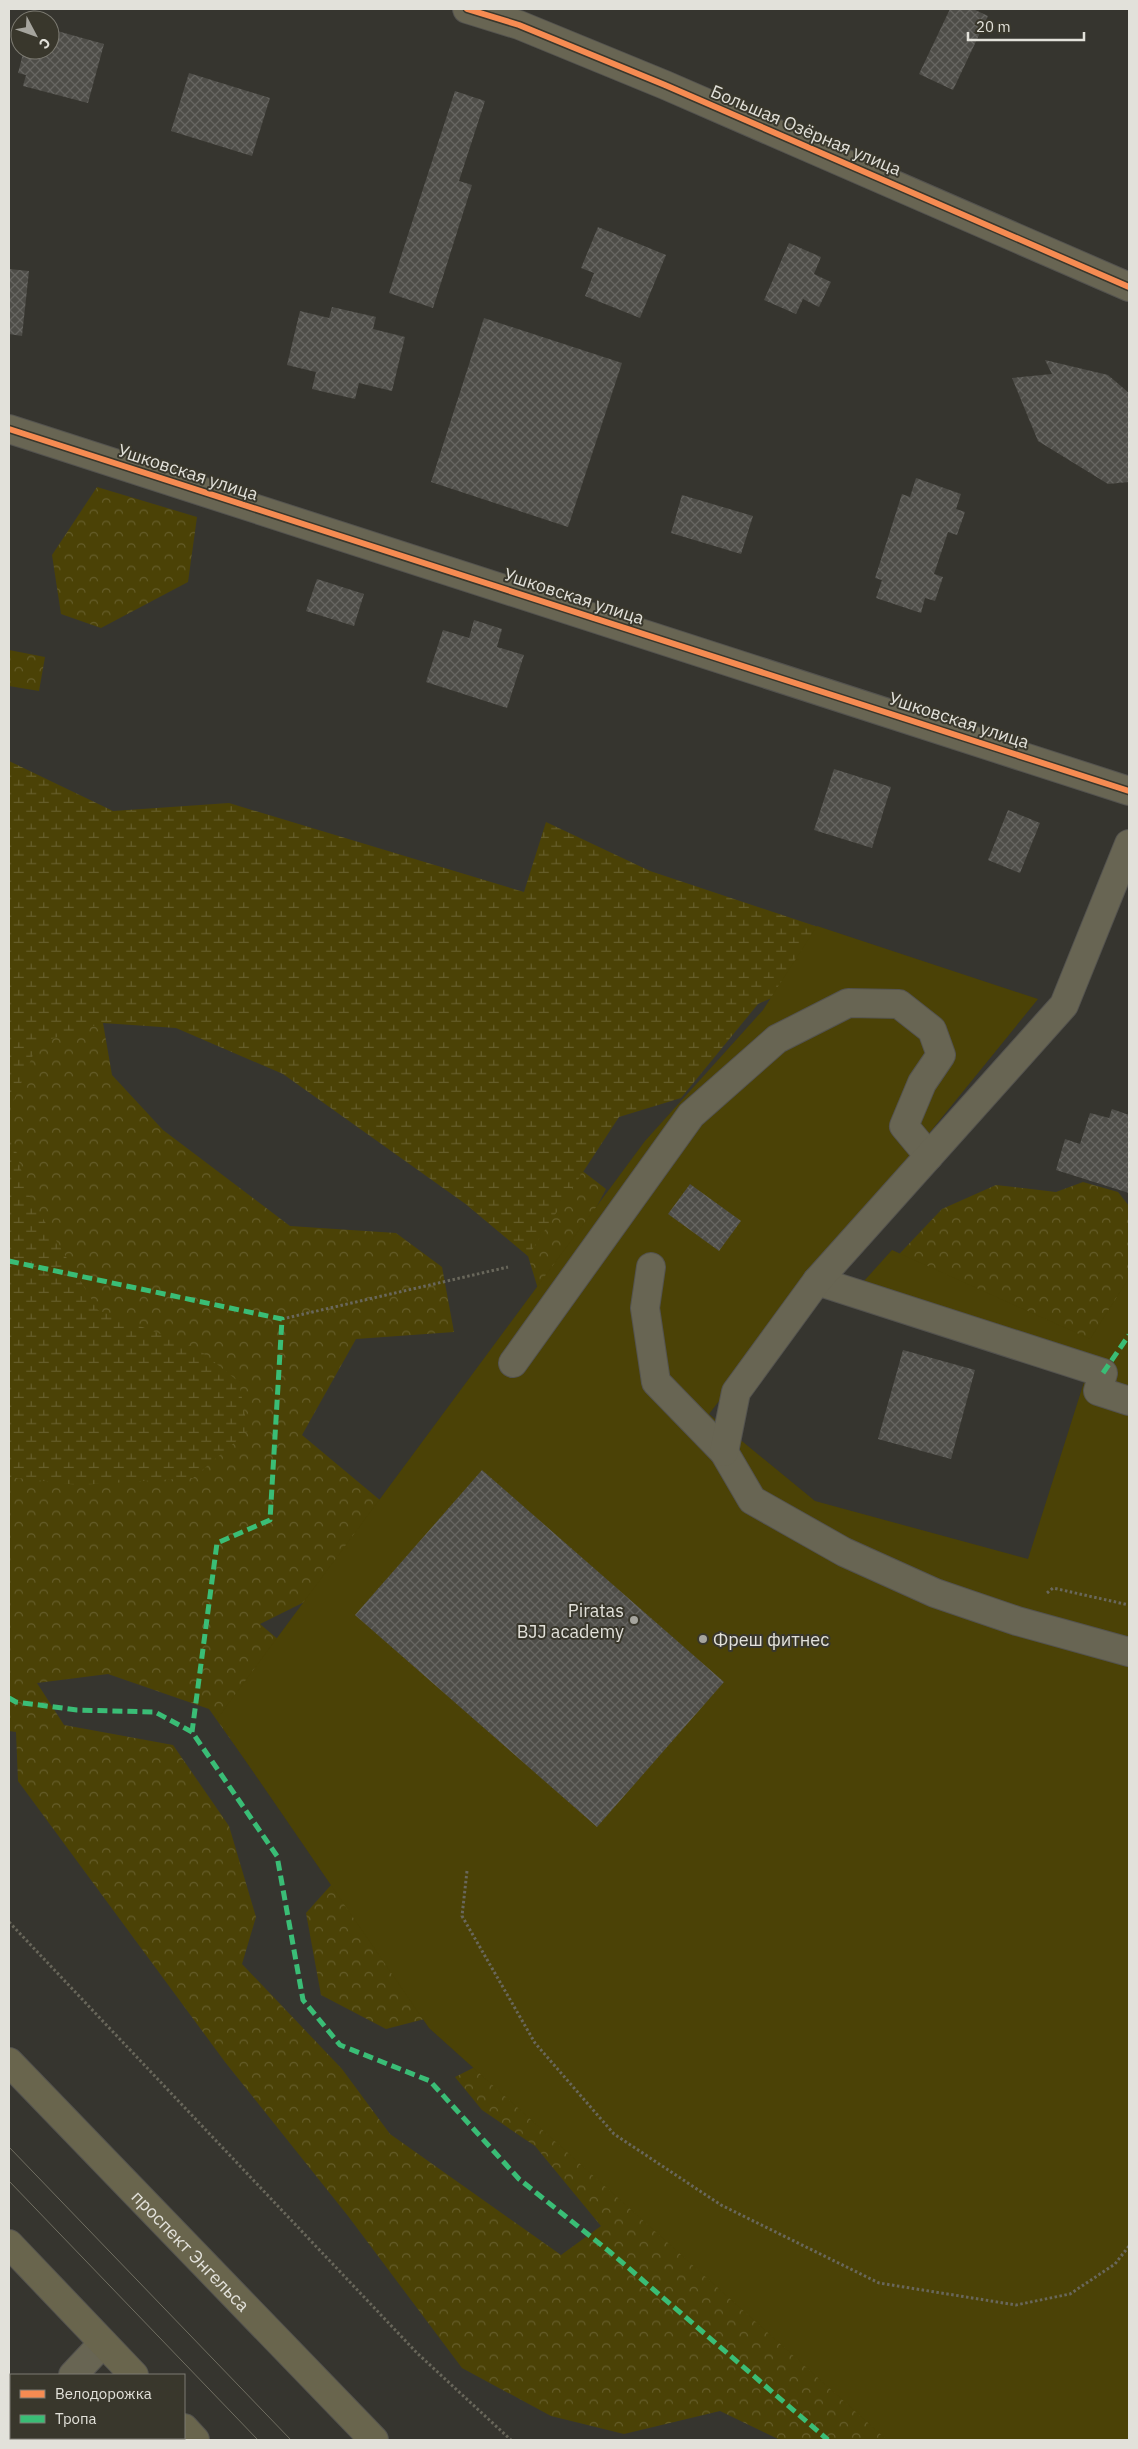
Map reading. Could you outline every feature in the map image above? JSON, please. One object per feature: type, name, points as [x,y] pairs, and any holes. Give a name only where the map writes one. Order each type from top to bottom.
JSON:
[{"type":"main road","name":"проспект Энгельса","points":[[9,2062],[374,2440]]},
{"type":"main road","points":[[9,2244],[133,2374]]},
{"type":"main road","points":[[185,2429],[195,2440]]},
{"type":"street","name":"Большая Озёрная улица","points":[[467,9],[519,25],[665,85],[1129,287]]},
{"type":"street","name":"Ушковская улица","points":[[9,430],[1129,791]]},
{"type":"street","points":[[724,1452],[736,1392],[817,1281],[1064,1004],[1129,844]]},
{"type":"street","points":[[513,1363],[691,1115],[777,1039],[848,1003],[899,1004],[932,1030],[941,1055],[922,1083],[904,1126],[929,1156]]},
{"type":"street","points":[[651,1267],[645,1308],[656,1382],[724,1452],[752,1500],[844,1552],[935,1593],[1017,1621],[1129,1652]]},
{"type":"street","points":[[817,1281],[1103,1373],[1098,1391],[1129,1401]]},
{"type":"street","points":[[74,2374],[103,2343]]},
{"type":"path","points":[[282,1319],[508,1267]]},
{"type":"path","points":[[466,1871],[462,1916],[535,2043],[614,2134],[721,2205],[879,2283],[1016,2305],[1070,2294],[1115,2264],[1129,2246]]},
{"type":"path","points":[[9,1922],[417,2353],[511,2440]]},
{"type":"green space","points":[[97,487],[197,517],[188,582],[101,628],[61,614],[52,555]]},
{"type":"green space","points":[[9,650],[45,657],[39,691],[9,686]]},
{"type":"green space","points":[[9,761],[113,811],[229,803],[524,892],[546,822],[650,871],[911,958],[850,963],[758,1004],[681,1098],[619,1117],[528,1256],[467,1205],[283,1074],[176,1028],[103,1023],[38,1043],[9,1112]]},
{"type":"green space","name":"Фреш фитнес","points":[[817,926],[1038,999],[853,1227],[709,1414],[815,1501],[1028,1559],[1085,1379],[846,1301],[892,1250],[1090,1339],[1129,1278],[1129,2440],[887,2440],[429,2028],[217,1719],[645,1141],[763,1010]]},
{"type":"green space","points":[[9,978],[103,1023],[112,1075],[163,1130],[290,1226],[396,1233],[442,1267],[454,1332],[356,1339],[302,1435],[405,1521],[379,1565],[260,1624],[437,1775],[467,2008],[386,2029],[321,1995],[306,1913],[357,1856],[291,1825],[209,1709],[108,1674],[37,1683],[64,1725],[173,1745],[229,1826],[256,1917],[242,1964],[342,2069],[390,2134],[561,2255],[601,2226],[535,2146],[482,2110],[455,2077],[497,2056],[1129,2440],[780,2440],[720,2411],[624,2434],[551,2416],[462,2368],[348,2216],[225,2062],[18,1781],[16,1732],[9,1731]]},
{"type":"green space","points":[[9,1124],[27,1192],[98,1310],[197,1348],[239,1382],[248,1431],[193,1478],[78,1485],[9,1477]]},
{"type":"green space","points":[[563,1156],[606,1189],[572,1254],[542,1302],[528,1256],[467,1205]]},
{"type":"green space","points":[[1083,1182],[1118,1192],[1129,1206],[1129,1280],[1099,1348],[885,1269],[942,1209],[996,1185],[1056,1192]]},
{"type":"building","points":[[950,9],[973,9],[988,16],[953,90],[919,74]]},
{"type":"building","points":[[60,32],[104,44],[88,103],[23,86],[26,75],[18,73],[21,60],[60,60]]},
{"type":"building","points":[[189,73],[270,98],[252,156],[171,131]]},
{"type":"building","points":[[455,91],[485,101],[459,181],[472,185],[433,308],[389,293]]},
{"type":"building","points":[[598,227],[666,255],[640,318],[585,296],[594,273],[581,268]]},
{"type":"building","points":[[789,243],[821,257],[814,274],[831,282],[819,307],[803,299],[796,314],[764,300]]},
{"type":"building","points":[[9,269],[29,271],[22,336],[9,334]]},
{"type":"building","points":[[332,307],[376,317],[373,329],[405,337],[392,391],[359,383],[355,399],[312,389],[316,372],[287,365],[300,311],[329,318]]},
{"type":"building","points":[[484,318],[622,363],[568,527],[431,482]]},
{"type":"building","points":[[1045,360],[1108,375],[1129,393],[1129,482],[1108,484],[1038,441],[1012,378],[1052,374]]},
{"type":"building","points":[[916,478],[961,494],[956,509],[965,512],[957,535],[948,532],[934,574],[943,577],[935,601],[925,598],[921,613],[876,598],[882,580],[875,578],[902,494],[910,497]]},
{"type":"building","points":[[682,495],[753,516],[741,554],[671,533]]},
{"type":"building","points":[[317,579],[364,594],[354,626],[306,611]]},
{"type":"building","points":[[474,620],[502,629],[497,647],[524,655],[507,708],[426,682],[443,630],[469,638]]},
{"type":"building","points":[[834,769],[891,787],[872,848],[814,830]]},
{"type":"building","points":[[1008,810],[1040,823],[1020,873],[988,860]]},
{"type":"building","points":[[1112,1109],[1129,1115],[1129,1193],[1056,1170],[1065,1139],[1080,1144],[1090,1113],[1109,1118]]},
{"type":"building","points":[[690,1184],[741,1221],[719,1251],[668,1214]]},
{"type":"building","points":[[903,1350],[975,1370],[951,1459],[878,1439]]},
{"type":"building","points":[[482,1470],[724,1682],[597,1827],[355,1615]]},
{"type":"building","points":[[121,2439],[122,2440],[80,2440]]},
{"type":"tram line","points":[[9,2147],[291,2440]]},
{"type":"tram line","points":[[9,2181],[258,2440]]},
{"type":"marked path","points":[[9,1261],[282,1319],[270,1520],[217,1543],[192,1732]]},
{"type":"marked path","points":[[1103,1373],[1129,1335]]},
{"type":"marked path","points":[[9,1698],[16,1702],[77,1710],[155,1712],[192,1732],[277,1856],[303,2000],[340,2045],[430,2081],[519,2179],[610,2252],[828,2440]]},
{"type":"cycle path","points":[[467,9],[519,25],[665,85],[1129,287]]},
{"type":"cycle path","points":[[9,429],[1129,791]]},
{"type":"place","name":"Piratas BJJ academy","points":[[634,1620]]},
{"type":"place","name":"Фреш фитнес","points":[[703,1639]]}]
